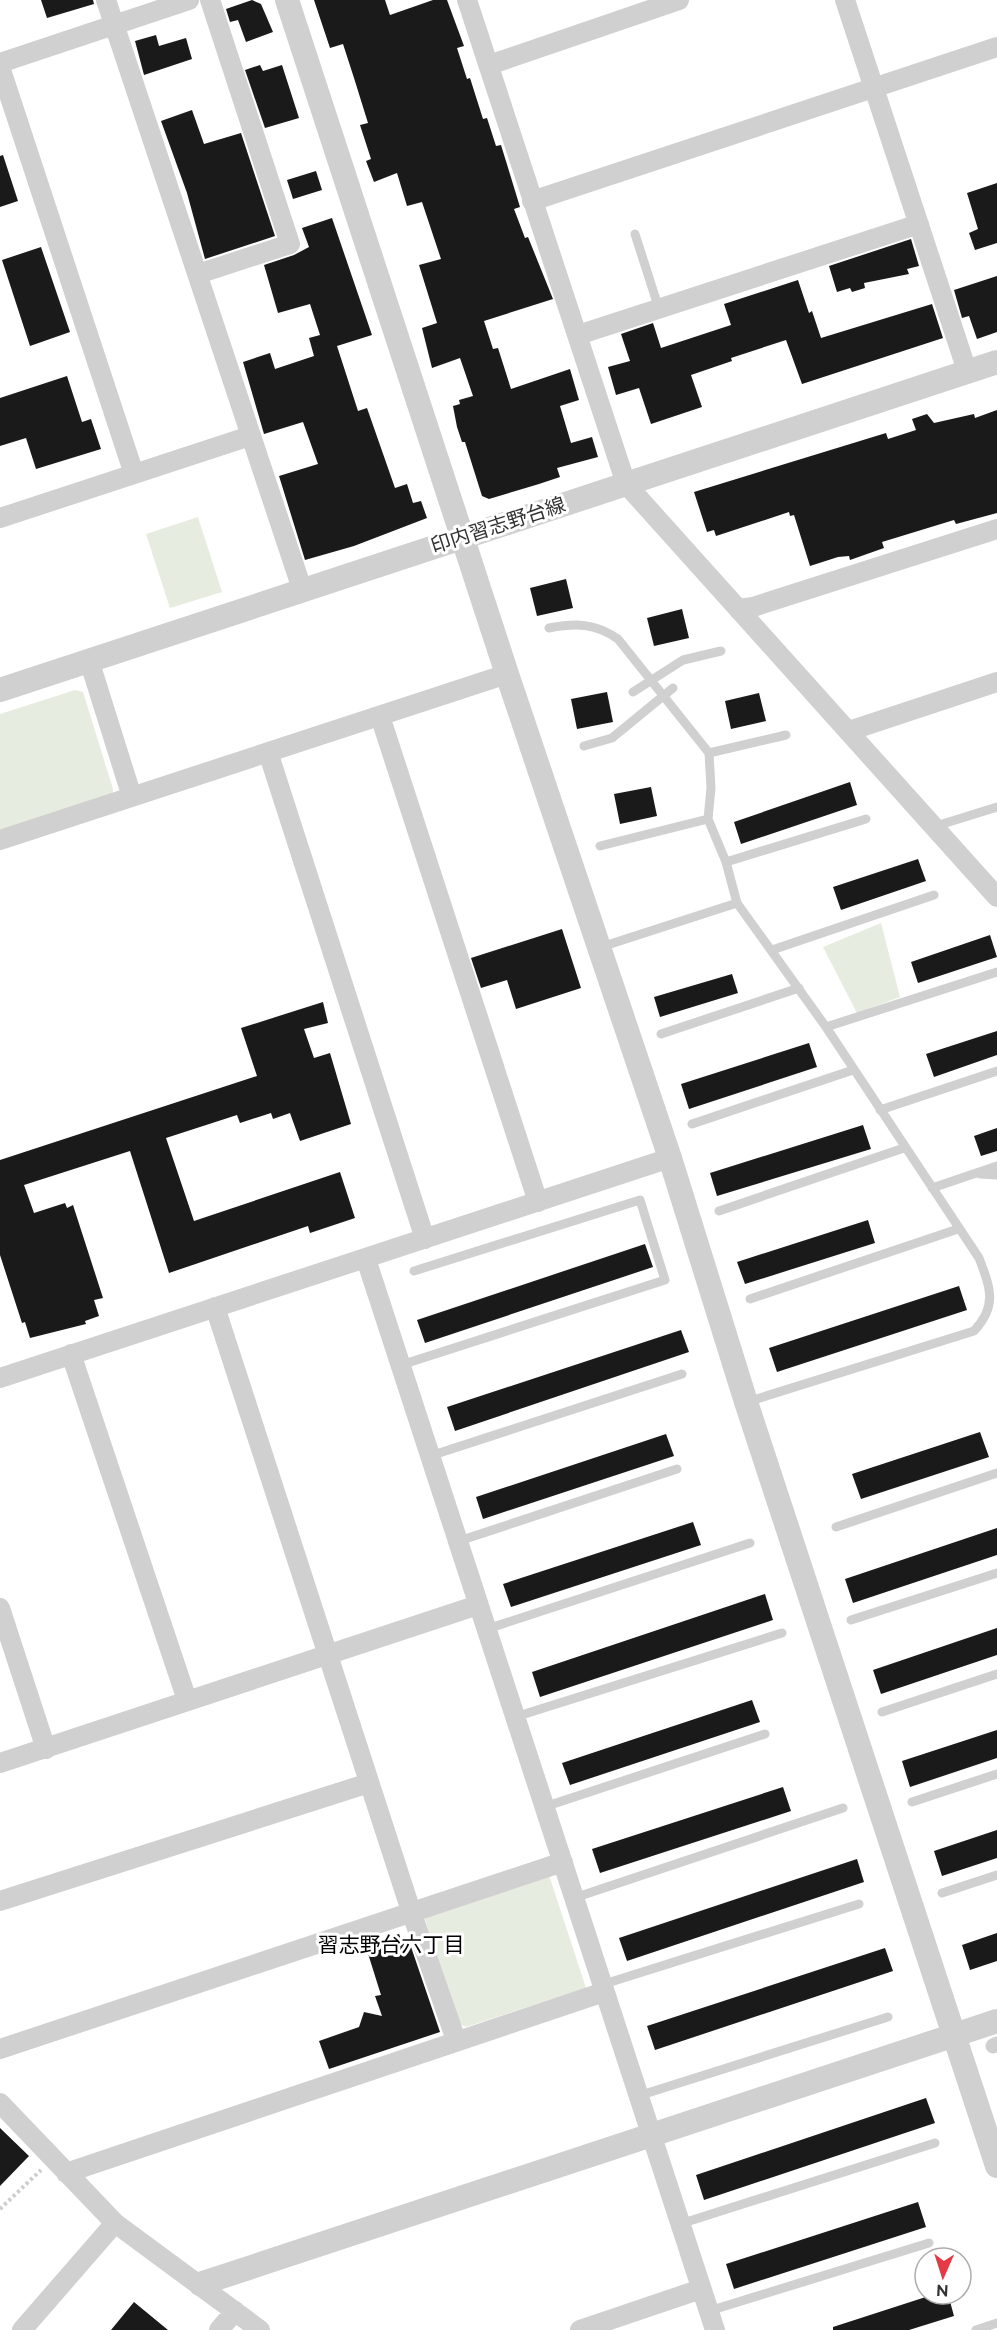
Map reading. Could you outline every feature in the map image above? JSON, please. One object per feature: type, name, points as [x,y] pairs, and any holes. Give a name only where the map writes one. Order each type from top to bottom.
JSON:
[{"type":"street","points":[[106,0],[303,592]]},
{"type":"street","points":[[134,474],[0,65],[189,0]]},
{"type":"street","points":[[198,274],[290,244],[210,0]]},
{"type":"street","points":[[287,0],[507,674],[670,1158],[746,1402],[997,2166]]},
{"type":"street","points":[[468,0],[626,484],[936,826],[997,897]]},
{"type":"street","points":[[489,65],[679,0]]},
{"type":"street","points":[[845,0],[967,371]]},
{"type":"street","points":[[532,201],[997,47]]},
{"type":"street","points":[[578,335],[919,224]]},
{"type":"street","name":"印内習志野台線","points":[[0,690],[997,362]]},
{"type":"street","points":[[0,518],[250,436]]},
{"type":"street","points":[[738,609],[753,607],[997,529]]},
{"type":"street","points":[[89,660],[132,796]]},
{"type":"street","points":[[0,840],[507,674]]},
{"type":"street","points":[[849,731],[997,682]]},
{"type":"street","points":[[380,716],[538,1202]]},
{"type":"street","points":[[267,752],[425,1239]]},
{"type":"street","points":[[0,1378],[670,1158]]},
{"type":"street","points":[[366,1259],[712,2321]]},
{"type":"street","points":[[215,1307],[411,1911],[456,2040]]},
{"type":"street","points":[[71,1354],[187,1700]]},
{"type":"street","points":[[0,1763],[478,1605]]},
{"type":"street","points":[[0,1608],[46,1749]]},
{"type":"street","points":[[0,1901],[369,1783]]},
{"type":"street","points":[[0,2049],[563,1862]]},
{"type":"street","points":[[66,2174],[603,1988]]},
{"type":"street","points":[[200,2284],[997,2021]]},
{"type":"street","points":[[0,2103],[115,2223],[260,2330]]},
{"type":"street","points":[[18,2327],[115,2223]]},
{"type":"street","points":[[580,2330],[701,2289]]},
{"type":"street","points":[[219,2330],[236,2311]]},
{"type":"lane","points":[[635,234],[659,309]]},
{"type":"lane","points":[[549,628],[573,624],[603,628],[618,639],[709,753],[711,788],[708,819],[726,862],[738,903],[826,1027],[979,1258],[994,1298],[993,1308],[974,1331],[746,1402]]},
{"type":"lane","points":[[633,692],[683,660],[721,651]]},
{"type":"lane","points":[[584,746],[612,738],[673,688]]},
{"type":"lane","points":[[709,753],[786,735]]},
{"type":"lane","points":[[936,826],[997,807]]},
{"type":"lane","points":[[600,846],[708,819]]},
{"type":"lane","points":[[726,862],[866,819]]},
{"type":"lane","points":[[772,951],[934,895]]},
{"type":"lane","points":[[598,948],[738,903]]},
{"type":"lane","points":[[826,1027],[997,972]]},
{"type":"lane","points":[[661,1034],[799,988]]},
{"type":"lane","points":[[692,1124],[853,1070]]},
{"type":"lane","points":[[880,1110],[997,1071]]},
{"type":"lane","points":[[719,1211],[904,1148]]},
{"type":"lane","points":[[932,1188],[997,1166]]},
{"type":"lane","points":[[975,1174],[997,1175]]},
{"type":"lane","points":[[401,1365],[665,1280],[640,1200],[414,1271]]},
{"type":"lane","points":[[750,1299],[958,1229]]},
{"type":"lane","points":[[430,1456],[682,1374]]},
{"type":"lane","points":[[459,1540],[677,1469]]},
{"type":"lane","points":[[836,1527],[997,1473]]},
{"type":"lane","points":[[487,1629],[750,1543]]},
{"type":"lane","points":[[851,1620],[997,1573]]},
{"type":"lane","points":[[515,1718],[782,1633]]},
{"type":"lane","points":[[882,1712],[997,1674]]},
{"type":"lane","points":[[544,1807],[765,1734]]},
{"type":"lane","points":[[912,1802],[997,1774]]},
{"type":"lane","points":[[574,1898],[843,1809]]},
{"type":"lane","points":[[942,1893],[997,1875]]},
{"type":"lane","points":[[603,1988],[859,1904]]},
{"type":"lane","points":[[638,2096],[888,2017]]},
{"type":"lane","points":[[680,2224],[935,2143]]},
{"type":"lane","points":[[712,2321],[929,2243]]},
{"type":"lane","points":[[976,2330],[997,2324]]},
{"type":"path","points":[[0,2209],[52,2159]]},
{"type":"shaded area","points":[[198,517],[222,592],[170,608],[146,534]]},
{"type":"shaded area","points":[[75,690],[83,692],[113,789],[112,798],[0,834],[0,714]]},
{"type":"shaded area","points":[[881,923],[900,997],[857,1013],[823,947]]},
{"type":"shaded area","points":[[548,1872],[586,1988],[466,2027],[458,2023],[425,1919],[428,1912]]},
{"type":"building","points":[[41,0],[93,0],[94,4],[47,18]]},
{"type":"building","points":[[252,0],[261,4],[273,32],[246,42],[238,20],[230,22],[226,9]]},
{"type":"building","points":[[314,0],[385,0],[390,15],[433,0],[447,0],[464,46],[457,48],[467,79],[470,78],[483,119],[487,118],[496,146],[501,145],[520,207],[514,209],[553,299],[484,321],[493,349],[498,348],[511,389],[570,369],[579,400],[560,406],[571,443],[592,437],[598,457],[557,468],[560,477],[489,499],[482,496],[465,442],[462,442],[457,427],[453,406],[460,404],[459,400],[473,396],[460,358],[432,368],[422,328],[437,323],[419,265],[441,259],[422,202],[407,206],[397,173],[374,182],[366,161],[371,159],[360,125],[368,123],[343,44],[330,48]]},
{"type":"building","points":[[156,35],[159,46],[186,38],[192,59],[144,75],[135,41]]},
{"type":"building","points":[[260,65],[263,71],[282,65],[299,118],[265,128],[245,70]]},
{"type":"building","points":[[192,110],[204,144],[241,133],[275,236],[205,259],[187,193],[161,121]]},
{"type":"building","points":[[3,155],[18,201],[0,207],[0,156]]},
{"type":"building","points":[[316,171],[322,190],[293,199],[287,180]]},
{"type":"building","points":[[997,183],[997,243],[975,250],[969,233],[978,229],[967,193]]},
{"type":"building","points":[[332,218],[372,335],[337,346],[358,411],[367,408],[395,488],[407,484],[413,503],[421,501],[427,518],[354,546],[305,560],[279,476],[318,464],[303,422],[264,434],[243,362],[270,353],[275,369],[314,356],[309,338],[320,335],[310,304],[278,313],[264,265],[294,255],[309,247],[302,228]]},
{"type":"building","points":[[911,239],[919,266],[907,269],[909,274],[864,283],[865,288],[852,292],[850,288],[837,292],[829,266]]},
{"type":"building","points":[[41,247],[70,332],[30,346],[2,260]]},
{"type":"building","points":[[997,276],[997,332],[977,339],[969,316],[962,318],[954,290]]},
{"type":"building","points":[[798,280],[809,313],[812,311],[821,338],[932,304],[943,338],[802,384],[786,340],[731,358],[732,361],[691,375],[702,407],[651,424],[639,388],[616,395],[608,367],[630,361],[621,334],[653,323],[661,348],[731,325],[724,304]]},
{"type":"building","points":[[67,376],[82,422],[91,419],[101,449],[36,469],[26,438],[0,446],[0,398]]},
{"type":"building","points":[[997,410],[997,513],[956,524],[954,520],[882,542],[884,548],[850,560],[849,556],[838,557],[810,566],[794,515],[790,516],[789,512],[716,536],[714,530],[707,532],[694,492],[886,433],[888,439],[916,430],[912,419],[927,414],[934,423],[974,414],[975,418]]},
{"type":"building","points":[[566,579],[573,608],[537,616],[530,588]]},
{"type":"building","points":[[682,609],[689,638],[654,646],[647,618]]},
{"type":"building","points":[[607,692],[613,722],[577,729],[571,699]]},
{"type":"building","points":[[759,693],[766,721],[731,729],[725,701]]},
{"type":"building","points":[[850,782],[857,805],[741,844],[734,822]]},
{"type":"building","points":[[651,787],[657,816],[620,824],[614,794]]},
{"type":"building","points":[[918,859],[926,881],[841,910],[833,887]]},
{"type":"building","points":[[562,929],[581,988],[516,1009],[507,980],[481,988],[471,958]]},
{"type":"building","points":[[990,935],[997,957],[918,983],[911,962]]},
{"type":"building","points":[[732,974],[738,993],[660,1017],[654,997]]},
{"type":"building","points":[[323,1002],[328,1023],[304,1029],[314,1058],[330,1053],[351,1124],[300,1141],[290,1113],[273,1119],[271,1113],[240,1123],[237,1115],[166,1138],[194,1221],[340,1172],[355,1218],[310,1233],[308,1226],[169,1273],[130,1151],[24,1185],[34,1213],[65,1203],[67,1208],[73,1205],[103,1298],[94,1300],[99,1316],[85,1321],[86,1324],[30,1338],[25,1322],[22,1323],[0,1255],[0,1160],[257,1076],[241,1028]]},
{"type":"building","points":[[997,1031],[997,1055],[934,1077],[926,1054]]},
{"type":"building","points":[[809,1043],[817,1067],[689,1109],[681,1084]]},
{"type":"building","points":[[863,1125],[871,1149],[717,1196],[710,1173]]},
{"type":"building","points":[[997,1128],[997,1151],[981,1156],[974,1136]]},
{"type":"building","points":[[868,1220],[875,1243],[745,1284],[737,1262]]},
{"type":"building","points":[[645,1244],[653,1267],[425,1343],[417,1320]]},
{"type":"building","points":[[959,1286],[967,1310],[777,1372],[769,1348]]},
{"type":"building","points":[[681,1330],[689,1352],[455,1431],[447,1407]]},
{"type":"building","points":[[980,1432],[989,1457],[861,1499],[852,1474]]},
{"type":"building","points":[[666,1434],[674,1456],[483,1519],[476,1497]]},
{"type":"building","points":[[693,1522],[701,1545],[511,1607],[503,1584]]},
{"type":"building","points":[[997,1528],[997,1555],[853,1603],[845,1579]]},
{"type":"building","points":[[765,1594],[773,1620],[540,1697],[532,1672]]},
{"type":"building","points":[[997,1628],[997,1655],[881,1694],[873,1670]]},
{"type":"building","points":[[752,1700],[760,1722],[570,1785],[562,1763]]},
{"type":"building","points":[[997,1730],[997,1758],[910,1787],[902,1761]]},
{"type":"building","points":[[783,1787],[791,1811],[600,1873],[592,1849]]},
{"type":"building","points":[[997,1830],[997,1858],[942,1876],[934,1851]]},
{"type":"building","points":[[857,1859],[864,1882],[627,1961],[619,1938]]},
{"type":"building","points":[[997,1933],[997,1961],[970,1970],[962,1945]]},
{"type":"building","points":[[399,1934],[401,1939],[408,1938],[440,2032],[329,2069],[319,2041],[359,2027],[364,2012],[382,2016],[375,1996],[381,1995],[365,1944]]},
{"type":"building","points":[[885,1948],[893,1971],[655,2050],[647,2026]]},
{"type":"building","points":[[926,2098],[935,2123],[704,2200],[696,2175]]},
{"type":"building","points":[[0,2128],[29,2156],[0,2186]]},
{"type":"building","points":[[918,2202],[926,2227],[734,2289],[726,2264]]},
{"type":"building","points":[[913,2301],[913,2306],[951,2306],[954,2316],[909,2330],[833,2330],[833,2327]]},
{"type":"building","points":[[134,2302],[168,2330],[111,2330]]},
{"type":"district","name":"習志野台六丁目","points":[[391,1945]]}]
